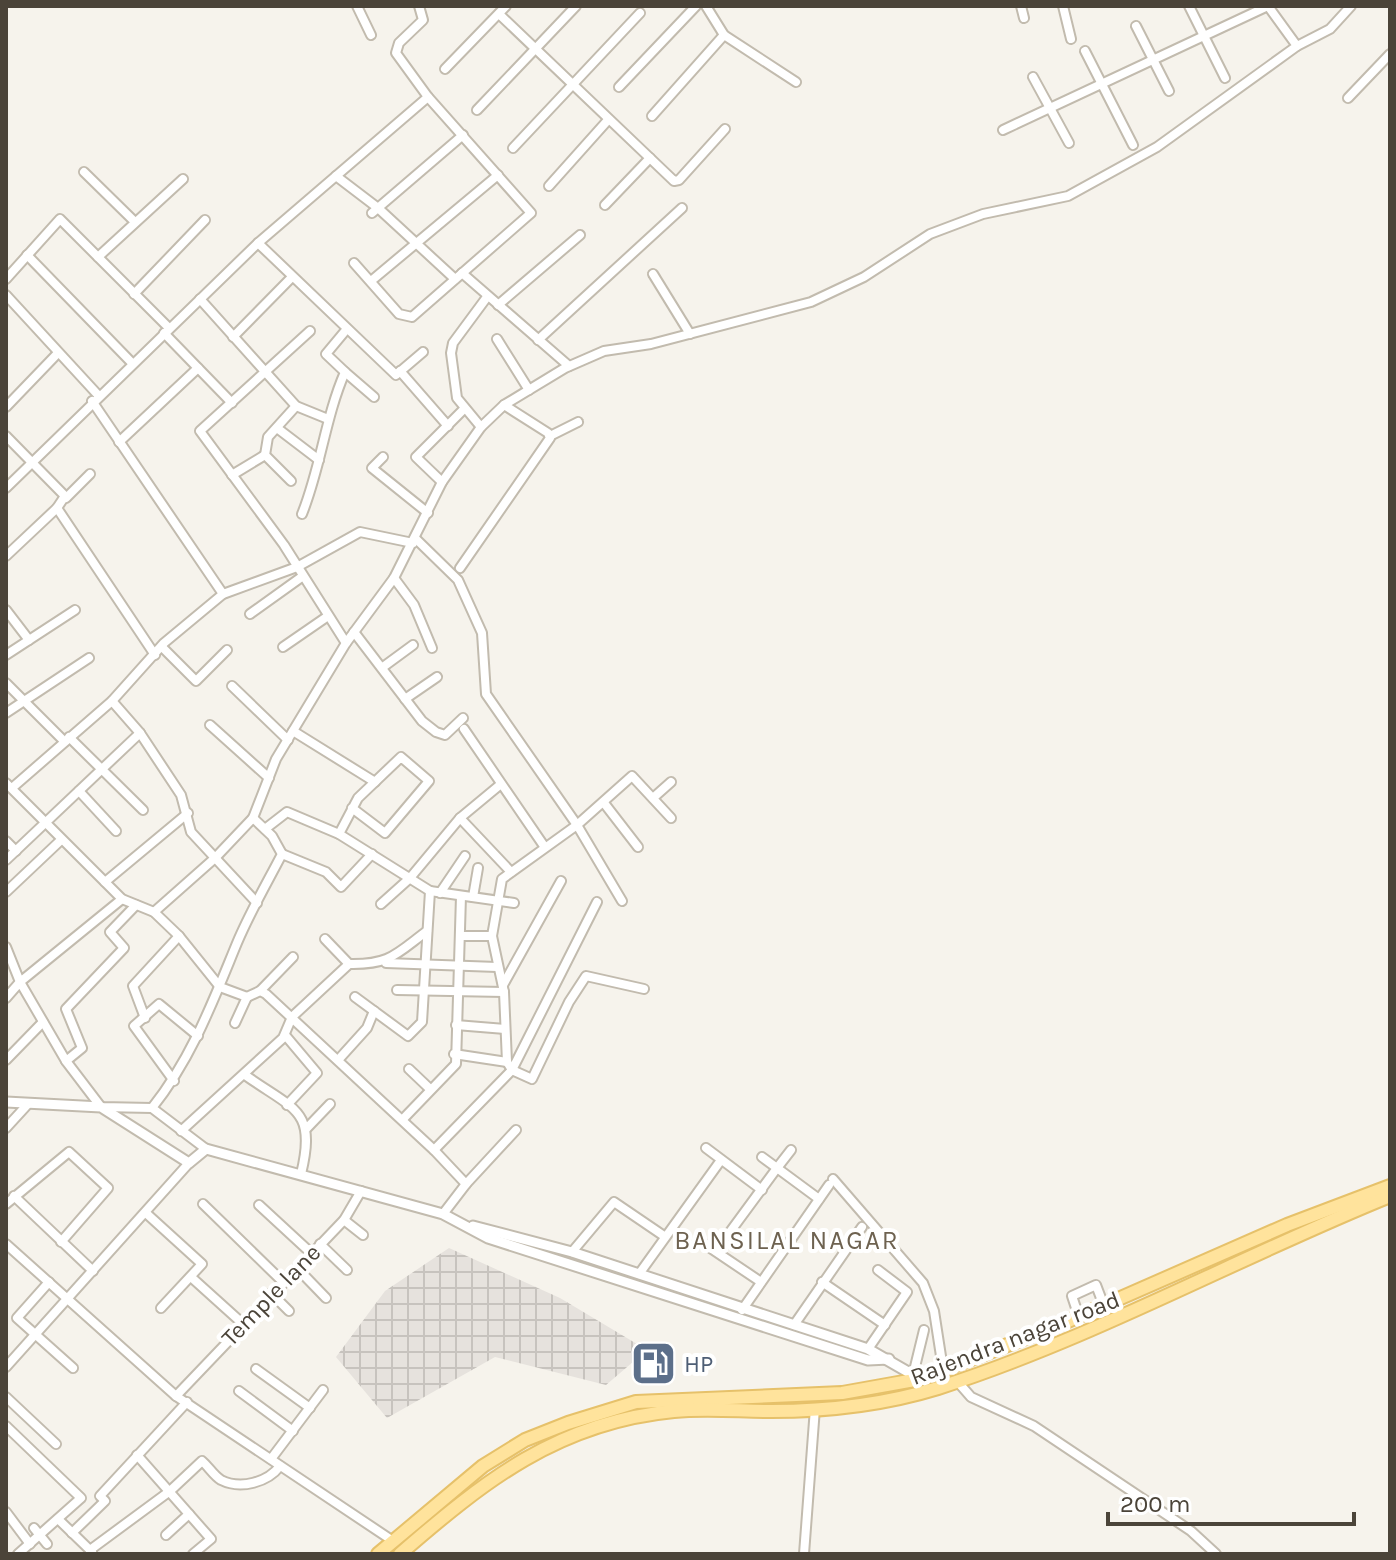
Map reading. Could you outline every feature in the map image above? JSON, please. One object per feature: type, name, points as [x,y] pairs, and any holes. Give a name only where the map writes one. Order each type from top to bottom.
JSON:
[{"type":"main road","name":"Rajendra nagar road","points":[[378,1554],[483,1466],[525,1440],[612,1408],[655,1399],[842,1393],[917,1377],[1079,1317],[1287,1225],[1390,1186]]},
{"type":"main road","name":"Rajendra nagar road","points":[[400,1554],[462,1501],[522,1458],[579,1433],[640,1416],[676,1411],[850,1406],[935,1389],[1099,1325],[1390,1196]]},
{"type":"street","points":[[357,6],[371,35]]},
{"type":"street","points":[[354,263],[405,318],[412,317],[529,217],[529,209],[428,97],[396,53],[399,43],[423,20],[419,6]]},
{"type":"street","points":[[445,69],[506,6]]},
{"type":"street","points":[[477,110],[576,6]]},
{"type":"street","points":[[619,87],[696,6]]},
{"type":"street","points":[[706,6],[724,35],[796,82]]},
{"type":"street","points":[[1021,6],[1024,18]]},
{"type":"street","points":[[1063,6],[1071,39]]},
{"type":"street","points":[[1189,6],[1225,78]]},
{"type":"street","points":[[1003,130],[1268,6],[1297,46]]},
{"type":"street","points":[[154,912],[215,858],[253,818],[291,736],[346,643],[394,578],[442,482],[481,427],[504,405],[569,366],[604,351],[690,334],[811,302],[864,277],[930,234],[983,214],[1068,196],[1157,147],[1297,46],[1330,29],[1351,6]]},
{"type":"street","points":[[513,148],[640,13]]},
{"type":"street","points":[[499,14],[608,120],[677,181],[725,129]]},
{"type":"street","points":[[1136,26],[1169,91]]},
{"type":"street","points":[[652,116],[724,35]]},
{"type":"street","points":[[1085,51],[1133,145]]},
{"type":"street","points":[[1348,98],[1390,54]]},
{"type":"street","points":[[1033,77],[1069,143]]},
{"type":"street","points":[[6,488],[95,398],[258,243],[428,97]]},
{"type":"street","points":[[549,186],[608,120]]},
{"type":"street","points":[[375,210],[463,135]]},
{"type":"street","points":[[605,205],[650,158]]},
{"type":"street","points":[[84,172],[135,222]]},
{"type":"street","points":[[371,281],[498,175]]},
{"type":"street","points":[[336,176],[498,305],[569,366]]},
{"type":"street","points":[[98,257],[183,179]]},
{"type":"street","points":[[538,340],[682,208]]},
{"type":"street","points":[[6,279],[60,219],[134,294],[232,403]]},
{"type":"street","points":[[134,294],[205,220]]},
{"type":"street","points":[[498,305],[580,235]]},
{"type":"street","points":[[258,243],[396,375],[423,352]]},
{"type":"street","points":[[27,255],[132,363]]},
{"type":"street","points":[[653,274],[690,334]]},
{"type":"street","points":[[233,337],[292,277]]},
{"type":"street","points":[[6,295],[95,398],[119,442],[223,594]]},
{"type":"street","points":[[481,427],[456,395],[451,348],[487,297]]},
{"type":"street","points":[[200,299],[296,406],[328,419]]},
{"type":"street","points":[[346,330],[326,354],[374,397]]},
{"type":"street","points":[[310,331],[200,431],[297,567],[346,643]]},
{"type":"street","points":[[497,339],[529,390]]},
{"type":"street","points":[[6,407],[57,354]]},
{"type":"street","points":[[119,442],[198,368]]},
{"type":"street","points":[[400,371],[448,426]]},
{"type":"street","points":[[302,514],[328,419],[345,372]]},
{"type":"street","points":[[504,405],[550,436]]},
{"type":"street","points":[[232,475],[265,455],[268,437],[296,406]]},
{"type":"street","points":[[442,482],[416,457],[464,409]]},
{"type":"street","points":[[460,568],[550,436],[578,422]]},
{"type":"street","points":[[277,428],[319,460]]},
{"type":"street","points":[[6,436],[66,498]]},
{"type":"street","points":[[265,455],[291,481]]},
{"type":"street","points":[[383,457],[372,468],[428,513]]},
{"type":"street","points":[[6,556],[90,474]]},
{"type":"street","points":[[57,508],[155,655]]},
{"type":"street","points":[[247,997],[220,987],[179,936],[154,912],[122,899],[9,786],[112,701],[162,647],[223,594],[297,567],[360,532],[414,541],[458,580],[482,633],[486,694],[577,825],[622,901]]},
{"type":"street","points":[[250,614],[303,576]]},
{"type":"street","points":[[394,578],[414,605],[432,648]]},
{"type":"street","points":[[6,610],[29,640]]},
{"type":"street","points":[[6,655],[75,610]]},
{"type":"street","points":[[283,647],[328,616]]},
{"type":"street","points":[[354,632],[422,721],[441,735],[463,718]]},
{"type":"street","points":[[383,667],[413,645]]},
{"type":"street","points":[[162,647],[196,681],[227,650]]},
{"type":"street","points":[[6,713],[89,658]]},
{"type":"street","points":[[405,699],[437,677]]},
{"type":"street","points":[[6,683],[143,810]]},
{"type":"street","points":[[232,686],[291,736],[375,782]]},
{"type":"street","points":[[112,701],[140,733],[181,795],[191,832],[257,903]]},
{"type":"street","points":[[210,725],[269,778]]},
{"type":"street","points":[[464,729],[544,846]]},
{"type":"street","points":[[6,860],[140,733]]},
{"type":"street","points":[[339,834],[352,808],[401,757],[429,781],[385,833],[352,808]]},
{"type":"street","points":[[510,1066],[503,989],[492,936],[502,879],[577,825],[632,776],[671,818]]},
{"type":"street","points":[[653,798],[671,782]]},
{"type":"street","points":[[381,904],[410,878],[460,818],[501,784]]},
{"type":"street","points":[[79,791],[116,831]]},
{"type":"street","points":[[604,803],[638,847]]},
{"type":"street","points":[[265,829],[287,812],[339,834],[435,892],[514,903]]},
{"type":"street","points":[[105,882],[188,813]]},
{"type":"street","points":[[253,818],[265,829],[282,854],[318,867],[341,887],[372,854]]},
{"type":"street","points":[[460,818],[511,872]]},
{"type":"street","points":[[6,892],[61,840]]},
{"type":"street","points":[[6,841],[16,851]]},
{"type":"street","points":[[152,1108],[174,1081],[198,1036],[282,854]]},
{"type":"street","points":[[355,997],[408,1036],[422,1022],[427,931],[435,892],[465,856]]},
{"type":"street","points":[[473,897],[478,868]]},
{"type":"street","points":[[503,989],[561,881]]},
{"type":"street","points":[[403,1119],[456,1064],[461,896]]},
{"type":"street","points":[[6,998],[20,982],[122,899]]},
{"type":"street","points":[[434,1150],[510,1066],[597,902]]},
{"type":"street","points":[[66,1061],[82,1048],[66,1009],[124,948],[110,932],[136,905]]},
{"type":"street","points":[[385,963],[427,931]]},
{"type":"street","points":[[145,1018],[133,986],[179,936]]},
{"type":"street","points":[[460,936],[492,936]]},
{"type":"street","points":[[325,939],[349,964]]},
{"type":"street","points":[[6,947],[20,982],[66,1061],[101,1107],[189,1163]]},
{"type":"street","points":[[235,1023],[247,997],[260,991],[293,957]]},
{"type":"street","points":[[181,1131],[245,1075],[285,1035],[292,1017],[349,964],[426,963],[497,967]]},
{"type":"street","points":[[454,1054],[510,1066],[532,1079],[569,1002],[586,976],[644,989]]},
{"type":"street","points":[[397,990],[458,993],[503,989]]},
{"type":"street","points":[[260,991],[339,1059],[466,1184]]},
{"type":"street","points":[[174,1081],[134,1026],[159,1004],[198,1036]]},
{"type":"street","points":[[339,1059],[367,1028],[374,1011]]},
{"type":"street","points":[[6,1060],[43,1022]]},
{"type":"street","points":[[456,1025],[505,1029]]},
{"type":"street","points":[[285,1035],[317,1073],[287,1105]]},
{"type":"street","points":[[409,1069],[430,1089]]},
{"type":"street","points":[[245,1075],[300,1114],[309,1140],[301,1174]]},
{"type":"street","points":[[6,1102],[152,1108],[206,1149],[443,1214],[488,1238],[613,1281],[868,1360],[889,1359]]},
{"type":"street","points":[[6,1128],[28,1104]]},
{"type":"street","points":[[306,1129],[330,1104]]},
{"type":"street","points":[[443,1214],[516,1130]]},
{"type":"street","points":[[706,1148],[762,1190]]},
{"type":"street","points":[[8,1360],[69,1299],[189,1163],[206,1149]]},
{"type":"street","points":[[716,1251],[791,1150]]},
{"type":"street","points":[[6,1204],[69,1152],[108,1188],[61,1242]]},
{"type":"street","points":[[762,1157],[819,1199]]},
{"type":"street","points":[[639,1274],[721,1160]]},
{"type":"street","points":[[742,1310],[831,1182],[923,1283],[934,1311],[943,1369]]},
{"type":"street","name":"Temple lane","points":[[176,1396],[242,1323],[344,1220],[361,1191]]},
{"type":"street","points":[[14,1196],[93,1271]]},
{"type":"street","points":[[572,1252],[614,1202],[664,1236]]},
{"type":"street","points":[[203,1204],[283,1282]]},
{"type":"street","points":[[259,1205],[311,1253]]},
{"type":"street","points":[[147,1214],[202,1264],[161,1308]]},
{"type":"street","points":[[344,1220],[363,1235]]},
{"type":"street","points":[[469,1226],[572,1252],[868,1349],[935,1389]]},
{"type":"street","points":[[794,1325],[862,1227]]},
{"type":"street","points":[[703,1243],[761,1282]]},
{"type":"street","points":[[6,1244],[176,1396],[393,1541]]},
{"type":"street","points":[[320,1244],[347,1270]]},
{"type":"street","points":[[297,1268],[326,1298]]},
{"type":"street","points":[[868,1349],[907,1292],[878,1270]]},
{"type":"street","points":[[191,1277],[242,1323]]},
{"type":"street","points":[[49,1282],[17,1318],[73,1368]]},
{"type":"street","points":[[822,1282],[885,1325]]},
{"type":"street","points":[[1079,1317],[1072,1296],[1096,1285],[1104,1306]]},
{"type":"street","points":[[271,1293],[289,1311]]},
{"type":"street","points":[[917,1377],[924,1330]]},
{"type":"street","points":[[256,1369],[310,1408]]},
{"type":"street","points":[[957,1381],[971,1397],[1034,1426],[1191,1531],[1216,1554]]},
{"type":"street","points":[[271,1459],[323,1390]]},
{"type":"street","points":[[239,1391],[293,1431]]},
{"type":"street","points":[[6,1397],[56,1444]]},
{"type":"street","points":[[72,1533],[105,1501],[100,1496],[187,1402]]},
{"type":"street","points":[[804,1554],[815,1408]]},
{"type":"street","points":[[6,1426],[81,1498],[58,1519],[37,1532],[30,1544],[18,1554]]},
{"type":"street","points":[[137,1455],[211,1539],[193,1554]]},
{"type":"street","points":[[58,1519],[92,1552],[170,1491],[202,1461],[221,1480],[248,1484],[272,1478],[280,1466]]},
{"type":"street","points":[[6,1512],[30,1544]]},
{"type":"street","points":[[166,1535],[189,1514]]},
{"type":"street","points":[[37,1532],[47,1544]]},
{"type":"shaded area","points":[[449,1248],[560,1298],[647,1350],[606,1385],[495,1357],[387,1418],[336,1357],[385,1291]]},
{"type":"place","name":"HP","points":[[653,1364]]},
{"type":"district","name":"BANSILAL NAGAR","points":[[787,1240]]}]
